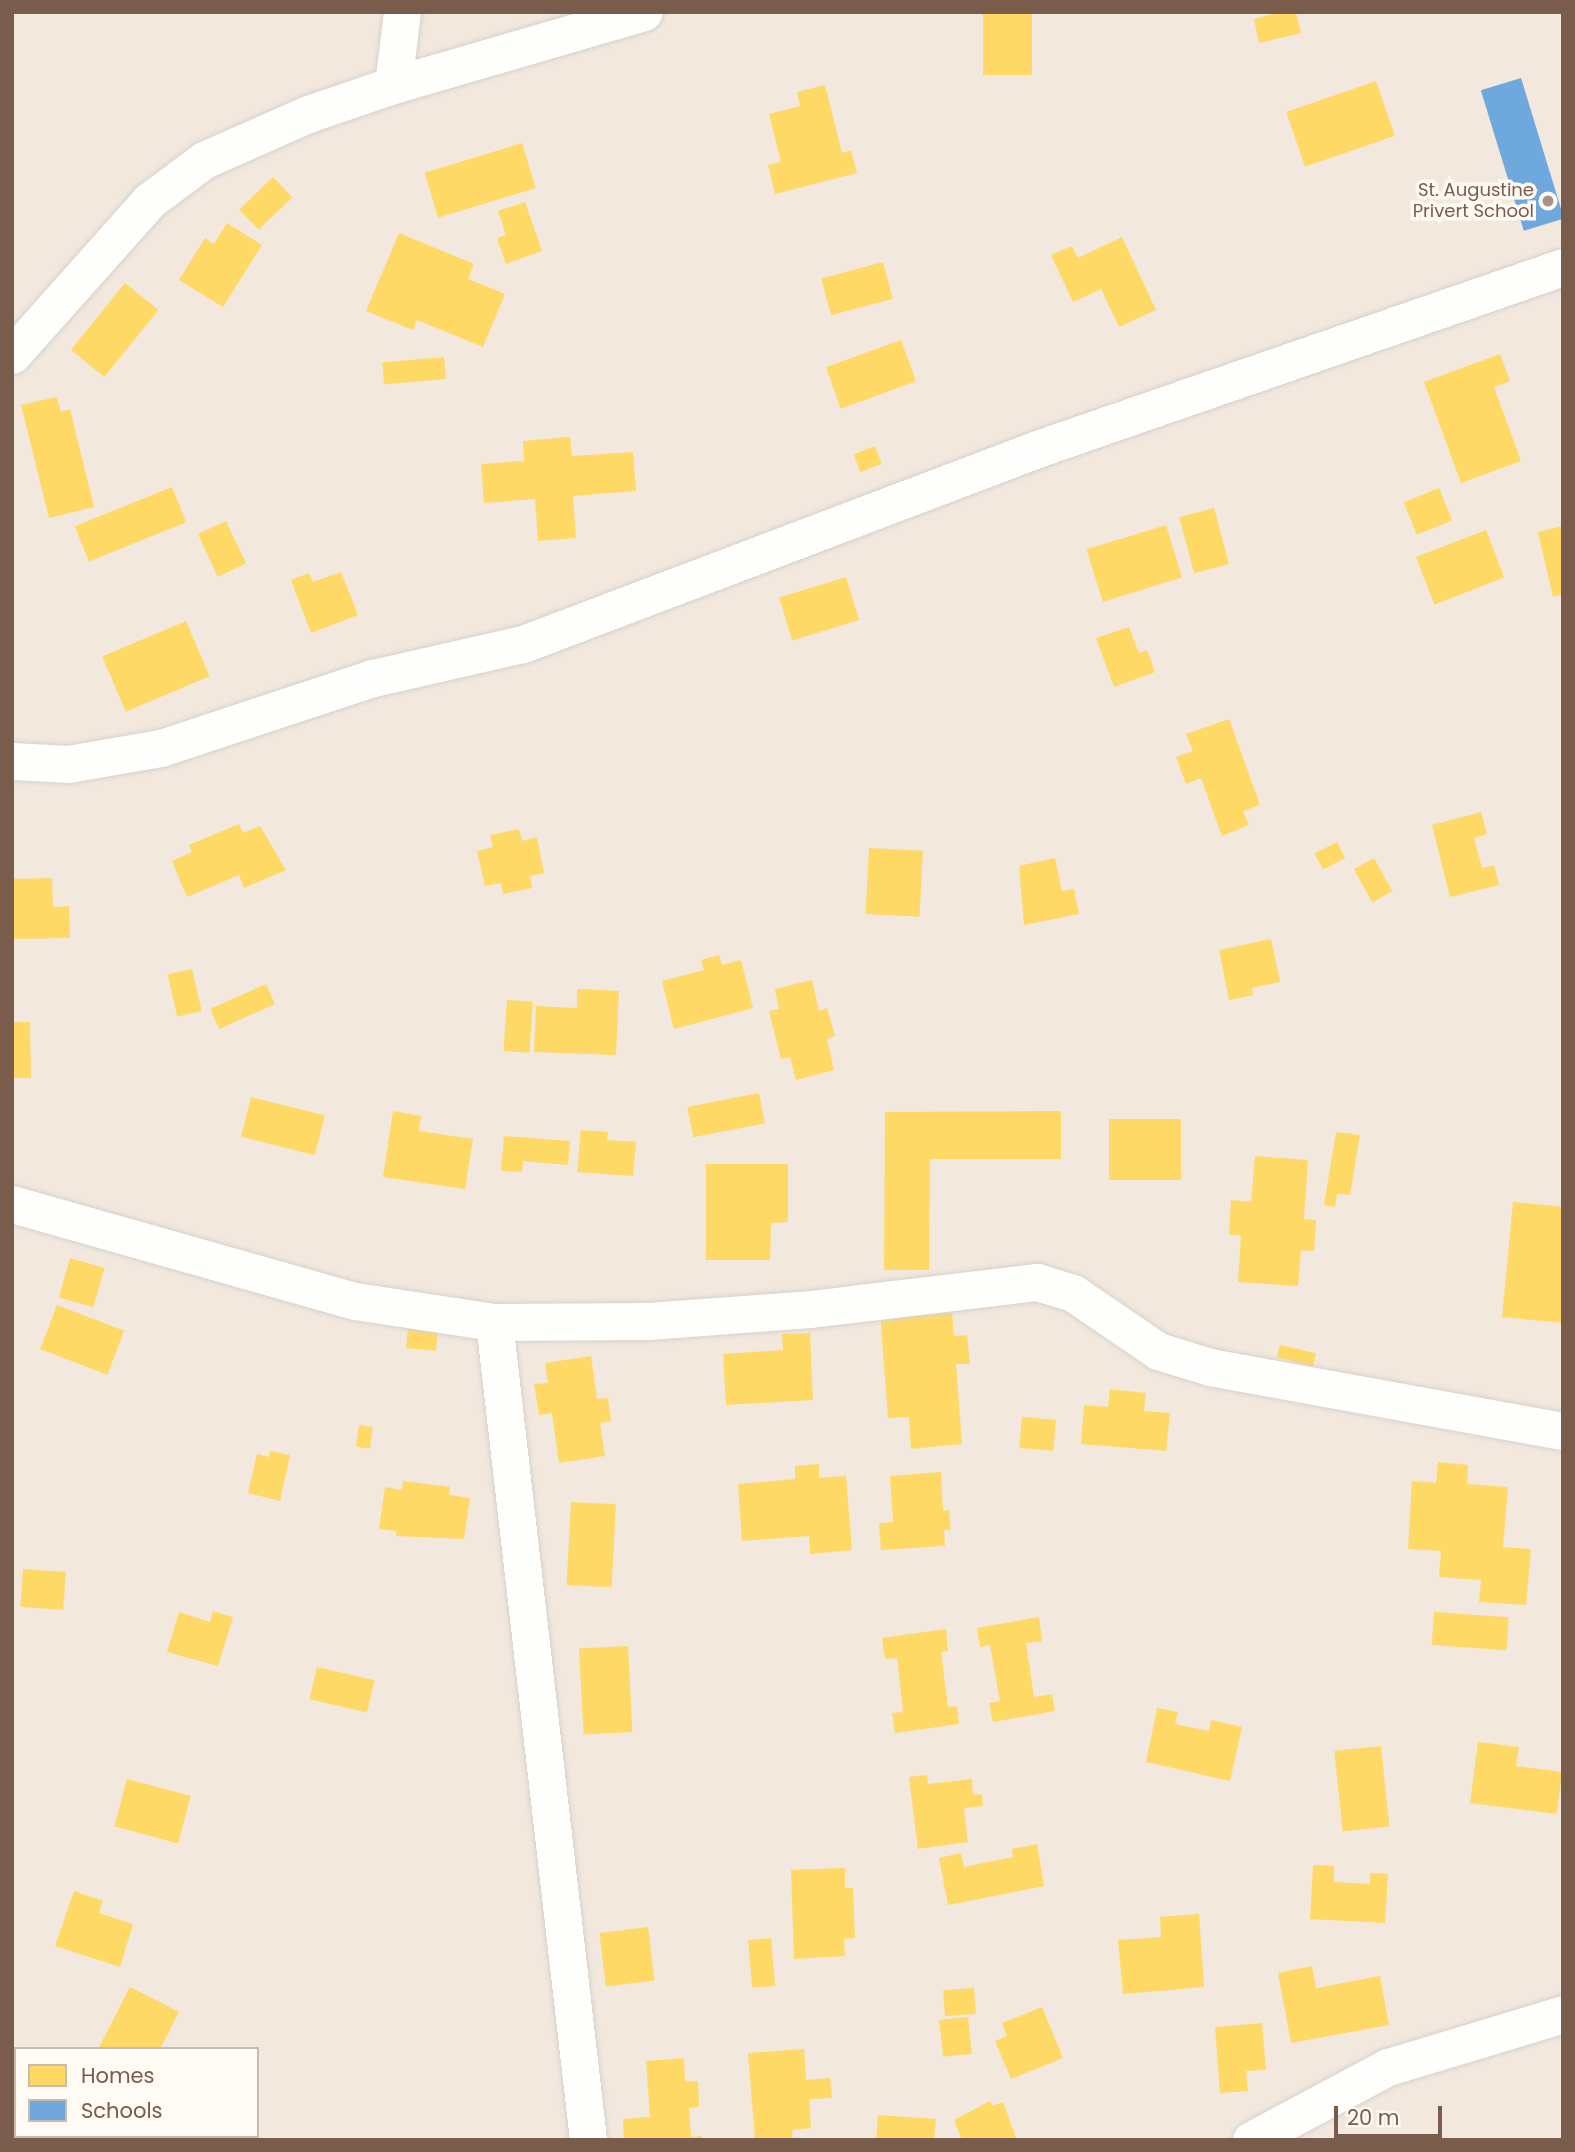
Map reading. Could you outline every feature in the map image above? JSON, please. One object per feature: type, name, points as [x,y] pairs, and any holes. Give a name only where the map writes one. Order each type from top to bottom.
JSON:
[{"type":"street","points":[[393,85],[402,12]]},
{"type":"street","points":[[12,355],[149,201],[204,160],[308,114],[393,85],[644,12]]},
{"type":"street","points":[[12,761],[68,764],[161,748],[373,678],[523,644],[1040,447],[1563,267]]},
{"type":"street","points":[[12,1204],[355,1301],[494,1322],[648,1321],[810,1309],[1037,1282],[1073,1293],[1158,1351],[1210,1367],[1563,1431]]},
{"type":"street","points":[[494,1322],[588,2140]]},
{"type":"street","points":[[1251,2140],[1388,2067],[1563,2014]]},
{"type":"shaded area","points":[[12,12],[1563,12],[1563,2140],[12,2140]]},
{"type":"building: Homes","points":[[983,12],[1032,12],[1032,75],[983,75]]},
{"type":"building: Homes","points":[[1281,12],[1296,12],[1301,33],[1259,43],[1254,19]]},
{"type":"building: Homes","points":[[1376,81],[1395,136],[1305,167],[1286,112]]},
{"type":"building: Homes","points":[[825,85],[842,153],[851,150],[857,173],[775,194],[768,165],[781,162],[769,114],[800,106],[797,92]]},
{"type":"building: Homes","points":[[522,143],[536,188],[438,218],[424,173]]},
{"type":"building: Homes","points":[[273,177],[292,197],[259,230],[239,210]]},
{"type":"building: Homes","points":[[525,202],[542,251],[506,264],[497,238],[506,235],[498,211]]},
{"type":"building: Homes","points":[[227,223],[262,245],[223,307],[179,280],[205,238],[214,244]]},
{"type":"building: Homes","points":[[399,233],[474,264],[468,279],[505,294],[483,347],[417,320],[413,330],[366,311]]},
{"type":"building: Homes","points":[[1122,237],[1156,310],[1119,327],[1101,289],[1073,302],[1051,255],[1072,246],[1078,258]]},
{"type":"building: Homes","points":[[883,262],[893,299],[831,315],[821,279]]},
{"type":"building: Homes","points":[[125,283],[158,310],[104,377],[71,350]]},
{"type":"building: Homes","points":[[901,340],[916,381],[841,409],[826,367]]},
{"type":"building: Homes","points":[[1500,354],[1510,381],[1494,387],[1521,461],[1461,483],[1424,382]]},
{"type":"building: Homes","points":[[444,357],[446,379],[384,384],[382,362]]},
{"type":"building: Homes","points":[[57,397],[61,412],[70,409],[94,507],[49,518],[21,405]]},
{"type":"building: Homes","points":[[570,437],[572,456],[633,452],[636,491],[573,496],[576,538],[538,541],[535,499],[484,503],[481,464],[524,461],[523,441]]},
{"type":"building: Homes","points":[[875,446],[882,464],[860,472],[854,454]]},
{"type":"building: Homes","points":[[172,487],[186,522],[89,562],[75,526]]},
{"type":"building: Homes","points":[[1439,488],[1452,520],[1417,535],[1404,502]]},
{"type":"building: Homes","points":[[1214,508],[1229,564],[1194,573],[1179,517]]},
{"type":"building: Homes","points":[[226,521],[246,564],[218,577],[198,534]]},
{"type":"building: Homes","points":[[1166,525],[1182,578],[1103,602],[1087,549]]},
{"type":"building: Homes","points":[[1563,526],[1563,594],[1553,597],[1538,532]]},
{"type":"building: Homes","points":[[1486,530],[1504,578],[1434,604],[1416,557]]},
{"type":"building: Homes","points":[[341,572],[358,615],[311,633],[291,580],[309,573],[313,582]]},
{"type":"building: Homes","points":[[846,577],[859,620],[792,640],[779,597]]},
{"type":"building: Homes","points":[[186,621],[209,676],[126,712],[102,657]]},
{"type":"building: Homes","points":[[1129,627],[1139,653],[1147,650],[1155,672],[1114,687],[1096,638]]},
{"type":"building: Homes","points":[[1229,719],[1260,805],[1243,811],[1249,825],[1222,836],[1201,778],[1186,784],[1176,757],[1193,751],[1186,734]]},
{"type":"building: Homes","points":[[1481,812],[1487,834],[1474,838],[1482,868],[1494,865],[1499,885],[1450,897],[1432,825]]},
{"type":"building: Homes","points":[[239,824],[243,833],[260,826],[286,870],[244,888],[239,875],[187,897],[172,861],[192,852],[189,845]]},
{"type":"building: Homes","points":[[519,829],[522,841],[537,837],[544,873],[530,876],[532,888],[503,894],[501,883],[485,886],[477,851],[493,847],[490,835]]},
{"type":"building: Homes","points":[[1337,842],[1345,858],[1323,869],[1315,853]]},
{"type":"building: Homes","points":[[869,848],[923,851],[919,917],[866,914]]},
{"type":"building: Homes","points":[[1055,858],[1062,891],[1074,889],[1079,914],[1024,925],[1019,866]]},
{"type":"building: Homes","points":[[1374,858],[1392,891],[1372,902],[1354,869]]},
{"type":"building: Homes","points":[[52,878],[53,907],[69,906],[70,938],[12,939],[12,879]]},
{"type":"building: Homes","points":[[1271,939],[1280,982],[1252,988],[1253,995],[1229,1000],[1219,950]]},
{"type":"building: Homes","points":[[719,955],[722,965],[741,960],[753,1008],[674,1029],[662,981],[704,970],[701,960]]},
{"type":"building: Homes","points":[[192,969],[202,1011],[177,1017],[168,975]]},
{"type":"building: Homes","points":[[812,980],[819,1011],[827,1008],[835,1036],[827,1039],[834,1070],[796,1080],[790,1057],[781,1059],[769,1011],[779,1009],[775,989]]},
{"type":"building: Homes","points":[[266,984],[275,1004],[219,1029],[210,1009]]},
{"type":"building: Homes","points":[[577,989],[619,991],[616,1055],[534,1052],[536,1006],[577,1008]]},
{"type":"building: Homes","points":[[507,1000],[533,1002],[529,1053],[503,1051]]},
{"type":"building: Homes","points":[[12,1022],[30,1022],[31,1078],[13,1078]]},
{"type":"building: Homes","points":[[759,1093],[765,1123],[693,1137],[687,1107]]},
{"type":"building: Homes","points":[[251,1097],[325,1115],[315,1155],[241,1137]]},
{"type":"building: Homes","points":[[393,1111],[421,1116],[419,1131],[473,1139],[465,1189],[383,1177]]},
{"type":"building: Homes","points":[[1061,1111],[1061,1159],[930,1159],[929,1270],[884,1270],[885,1112]]},
{"type":"building: Homes","points":[[1109,1119],[1181,1119],[1181,1180],[1109,1180]]},
{"type":"building: Homes","points":[[581,1130],[608,1132],[607,1140],[636,1142],[633,1176],[577,1172]]},
{"type":"building: Homes","points":[[1336,1132],[1360,1135],[1350,1195],[1337,1194],[1335,1207],[1324,1205]]},
{"type":"building: Homes","points":[[504,1136],[570,1141],[568,1165],[523,1161],[522,1172],[501,1171]]},
{"type":"building: Homes","points":[[1255,1156],[1308,1160],[1304,1219],[1316,1220],[1314,1251],[1301,1250],[1298,1286],[1238,1282],[1241,1235],[1229,1235],[1231,1200],[1251,1202]]},
{"type":"building: Homes","points":[[706,1164],[788,1164],[788,1222],[771,1223],[770,1260],[706,1260]]},
{"type":"building: Homes","points":[[1513,1202],[1563,1207],[1563,1323],[1502,1317]]},
{"type":"building: Homes","points":[[70,1258],[105,1268],[93,1307],[59,1297]]},
{"type":"building: Homes","points":[[57,1305],[124,1331],[107,1375],[40,1349]]},
{"type":"building: Homes","points":[[917,1310],[917,1316],[952,1313],[954,1336],[967,1335],[970,1364],[956,1364],[962,1444],[911,1449],[909,1417],[888,1418],[880,1313]]},
{"type":"building: Homes","points":[[408,1329],[438,1332],[436,1351],[406,1348]]},
{"type":"building: Homes","points":[[810,1333],[813,1400],[726,1405],[723,1354],[783,1350],[782,1334]]},
{"type":"building: Homes","points":[[1280,1345],[1316,1353],[1313,1366],[1277,1358]]},
{"type":"building: Homes","points":[[591,1356],[597,1399],[608,1398],[611,1421],[600,1423],[605,1456],[559,1463],[552,1413],[539,1415],[534,1384],[548,1383],[545,1363]]},
{"type":"building: Homes","points":[[1110,1389],[1146,1393],[1144,1411],[1170,1413],[1166,1451],[1081,1444],[1084,1405],[1108,1407]]},
{"type":"building: Homes","points":[[1022,1417],[1056,1420],[1053,1451],[1019,1448]]},
{"type":"building: Homes","points":[[359,1425],[373,1427],[370,1449],[356,1447]]},
{"type":"building: Homes","points":[[270,1451],[290,1455],[280,1501],[248,1493],[257,1454],[269,1457]]},
{"type":"building: Homes","points":[[1438,1462],[1468,1465],[1467,1484],[1508,1487],[1503,1547],[1531,1549],[1526,1605],[1479,1602],[1481,1580],[1439,1577],[1441,1551],[1408,1549],[1412,1481],[1436,1483]]},
{"type":"building: Homes","points":[[819,1464],[819,1478],[846,1476],[852,1550],[810,1554],[809,1536],[742,1541],[738,1484],[795,1479],[795,1466]]},
{"type":"building: Homes","points":[[941,1472],[943,1511],[949,1510],[951,1530],[944,1530],[945,1546],[881,1550],[879,1523],[893,1522],[890,1476]]},
{"type":"building: Homes","points":[[403,1481],[450,1487],[449,1495],[470,1498],[464,1539],[396,1536],[396,1531],[379,1529],[385,1487],[402,1490]]},
{"type":"building: Homes","points":[[571,1502],[616,1504],[612,1587],[567,1585]]},
{"type":"building: Homes","points":[[23,1569],[66,1572],[63,1610],[20,1607]]},
{"type":"building: Homes","points":[[213,1611],[233,1617],[218,1666],[167,1652],[179,1612],[210,1622]]},
{"type":"building: Homes","points":[[1434,1612],[1509,1617],[1507,1650],[1432,1645]]},
{"type":"building: Homes","points":[[1039,1617],[1042,1641],[1026,1643],[1034,1697],[1052,1694],[1055,1711],[993,1722],[989,1703],[1000,1701],[990,1645],[980,1647],[977,1628]]},
{"type":"building: Homes","points":[[946,1629],[948,1651],[941,1652],[948,1707],[957,1706],[959,1724],[895,1733],[892,1713],[903,1712],[897,1658],[885,1659],[882,1638]]},
{"type":"building: Homes","points":[[628,1646],[633,1732],[584,1734],[579,1649]]},
{"type":"building: Homes","points":[[317,1667],[374,1680],[367,1712],[310,1699]]},
{"type":"building: Homes","points":[[1157,1708],[1178,1712],[1175,1724],[1209,1731],[1211,1720],[1242,1727],[1230,1781],[1146,1762]]},
{"type":"building: Homes","points":[[1478,1742],[1519,1747],[1516,1766],[1562,1772],[1557,1814],[1470,1803]]},
{"type":"building: Homes","points":[[1381,1746],[1389,1827],[1343,1831],[1334,1751]]},
{"type":"building: Homes","points":[[927,1775],[928,1784],[972,1779],[973,1795],[982,1794],[983,1806],[964,1808],[968,1842],[918,1849],[909,1777]]},
{"type":"building: Homes","points":[[127,1779],[191,1796],[178,1843],[114,1826]]},
{"type":"building: Homes","points":[[1037,1844],[1044,1886],[948,1905],[939,1858],[961,1853],[964,1867],[1013,1857],[1012,1849]]},
{"type":"building: Homes","points":[[1313,1865],[1334,1866],[1334,1882],[1370,1884],[1370,1873],[1388,1874],[1385,1923],[1310,1919]]},
{"type":"building: Homes","points":[[845,1868],[845,1888],[853,1888],[855,1938],[844,1939],[845,1956],[794,1959],[791,1870]]},
{"type":"building: Homes","points":[[74,1891],[103,1901],[99,1913],[133,1924],[120,1967],[55,1946]]},
{"type":"building: Homes","points":[[1199,1914],[1204,1987],[1123,1994],[1118,1940],[1161,1937],[1160,1917]]},
{"type":"building: Homes","points":[[648,1927],[655,1981],[606,1987],[599,1933]]},
{"type":"building: Homes","points":[[771,1938],[775,1986],[752,1988],[748,1940]]},
{"type":"building: Homes","points":[[1312,1966],[1316,1988],[1380,1976],[1389,2025],[1291,2043],[1278,1973]]},
{"type":"building: Homes","points":[[130,1987],[179,2012],[161,2047],[99,2047]]},
{"type":"building: Homes","points":[[974,1988],[976,2014],[945,2016],[943,1990]]},
{"type":"building: Homes","points":[[1042,2007],[1063,2058],[1011,2079],[995,2041],[1007,2036],[1002,2023]]},
{"type":"building: Homes","points":[[968,2017],[972,2054],[943,2057],[939,2020]]},
{"type":"building: Homes","points":[[1262,2023],[1266,2070],[1246,2071],[1248,2091],[1220,2093],[1215,2027]]},
{"type":"building: Homes","points":[[804,2049],[806,2080],[830,2078],[832,2098],[809,2099],[811,2128],[792,2130],[793,2140],[755,2140],[748,2053]]},
{"type":"building: Homes","points":[[684,2058],[685,2082],[698,2081],[699,2107],[689,2108],[691,2137],[702,2136],[702,2140],[624,2140],[623,2119],[650,2117],[646,2061]]},
{"type":"building: Homes","points":[[990,2101],[992,2106],[1003,2102],[1017,2140],[962,2140],[954,2120]]},
{"type":"building: Homes","points":[[878,2115],[936,2119],[934,2140],[876,2140]]},
{"type":"building: Schools","points":[[1521,78],[1563,215],[1563,219],[1524,231],[1481,90]]},
{"type":"place","name":"St. Augustine Privert School","points":[[1548,201]]}]
